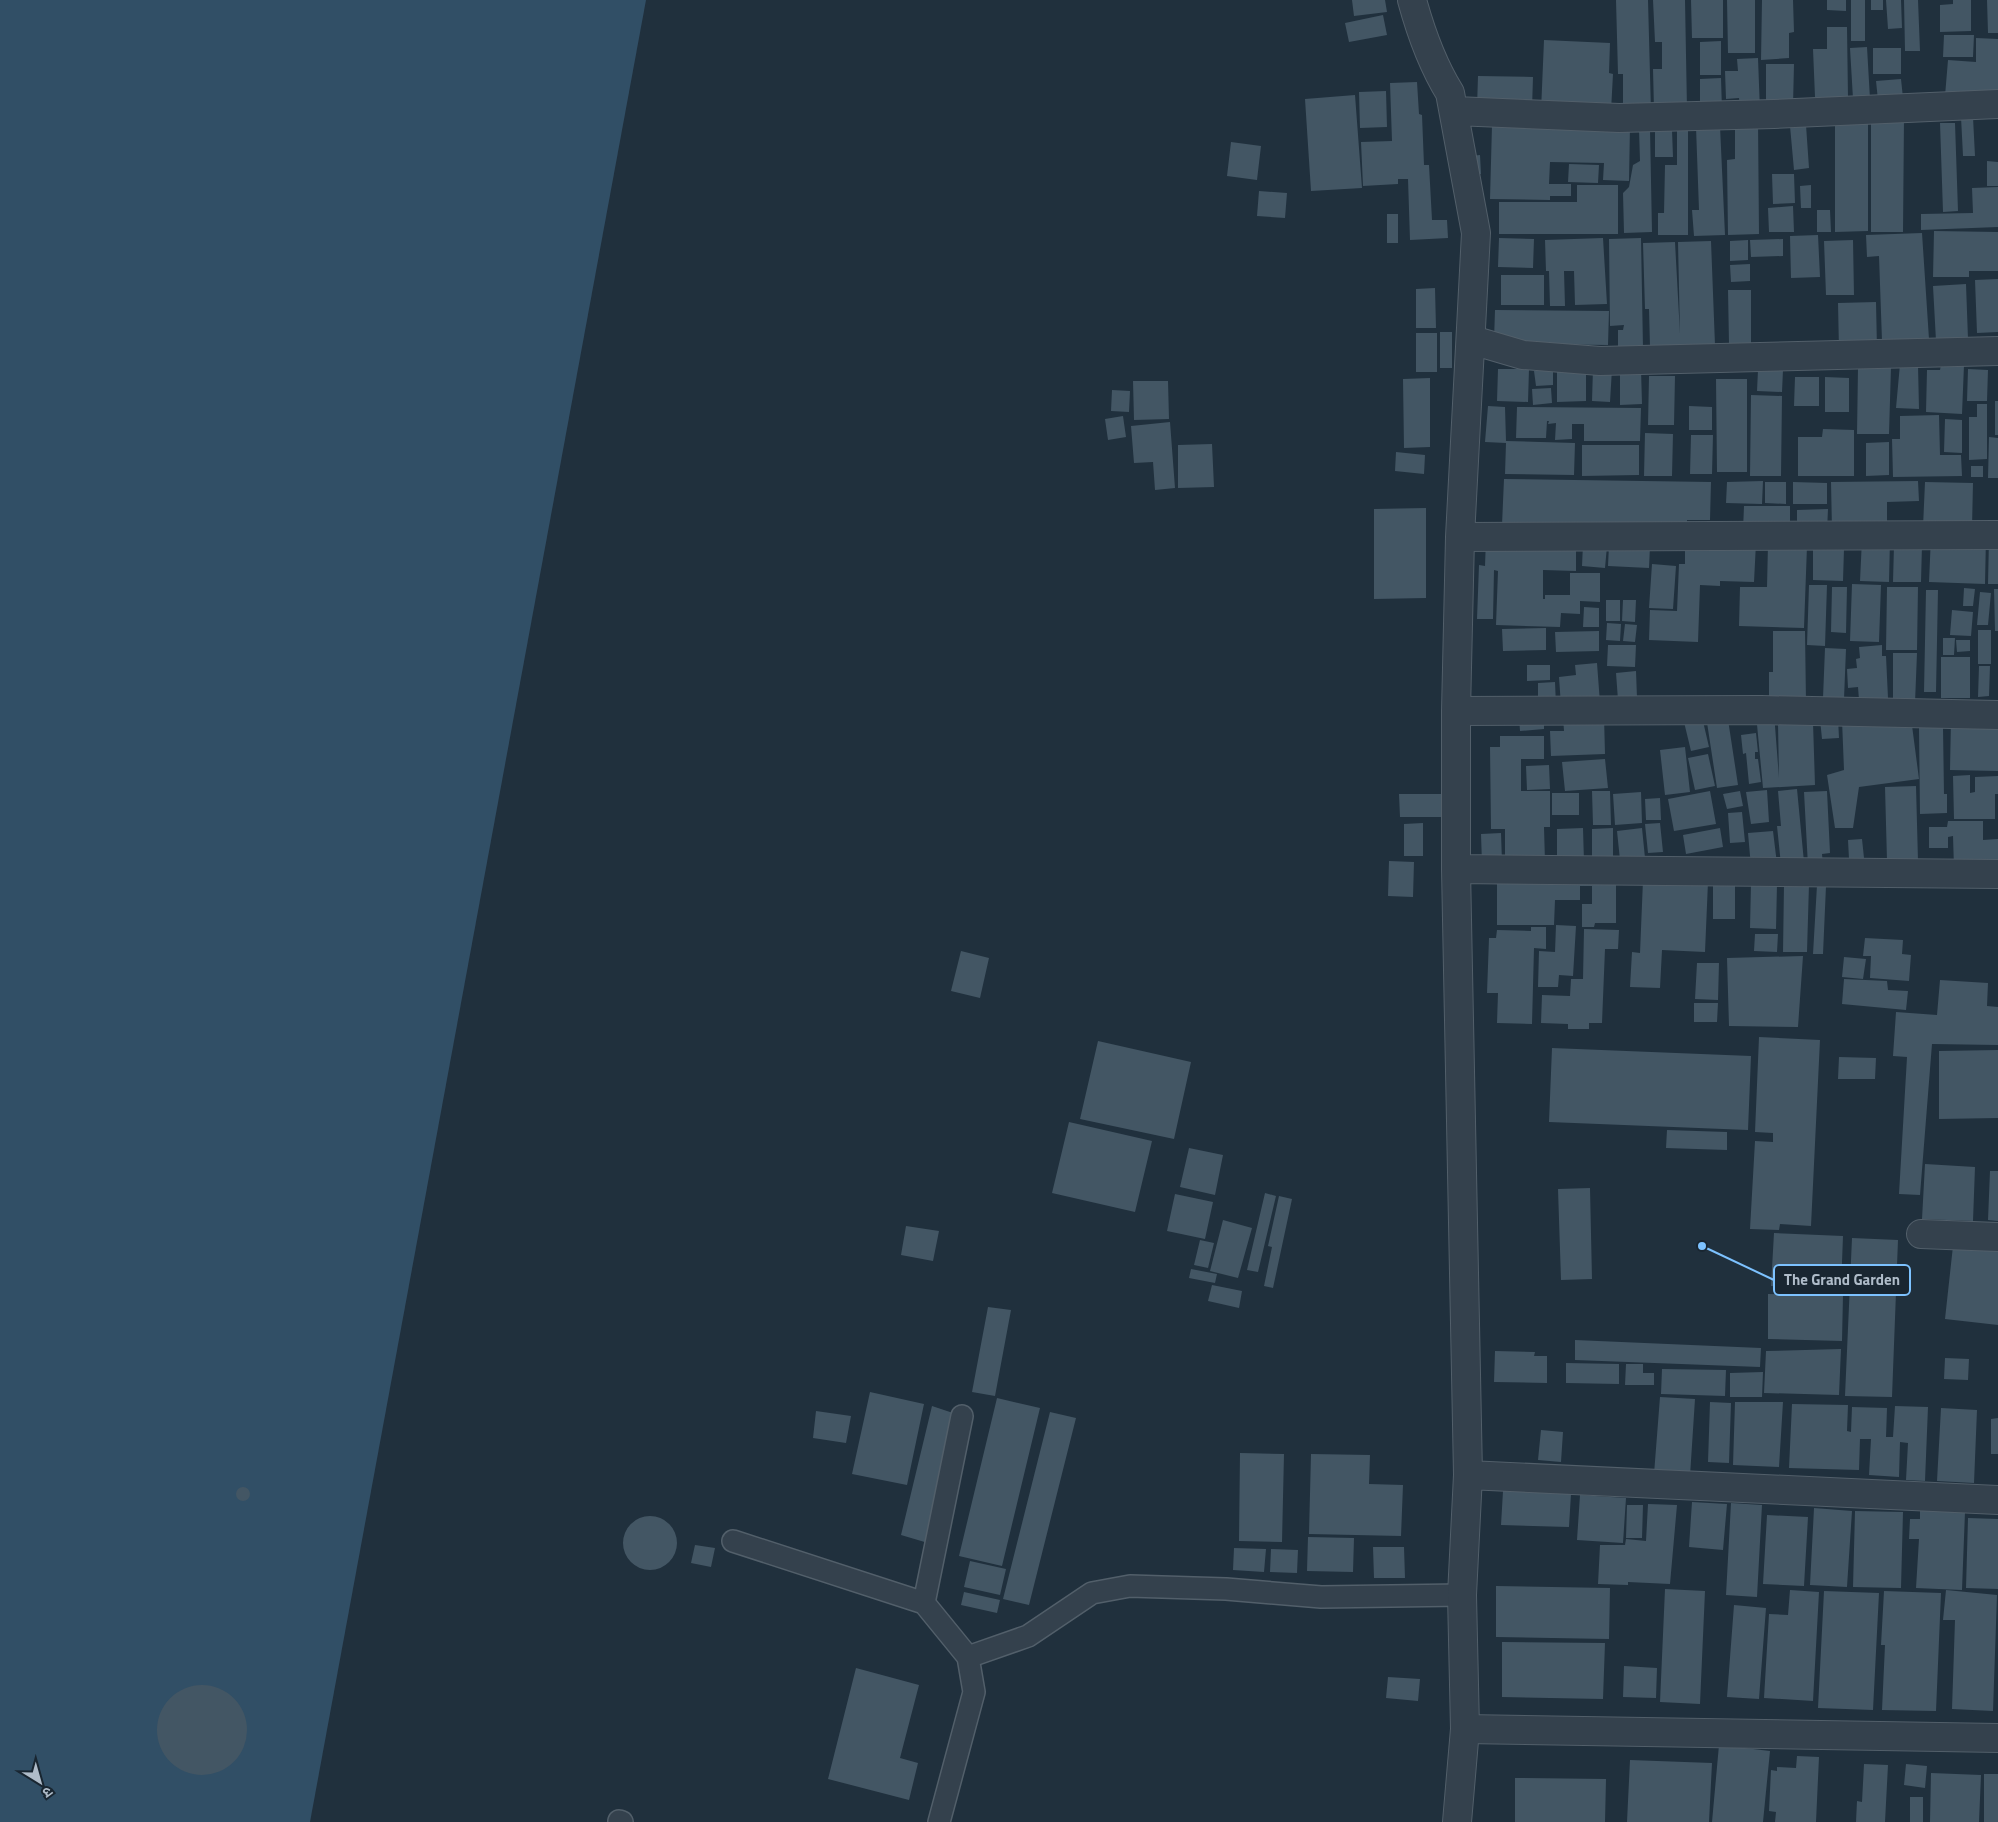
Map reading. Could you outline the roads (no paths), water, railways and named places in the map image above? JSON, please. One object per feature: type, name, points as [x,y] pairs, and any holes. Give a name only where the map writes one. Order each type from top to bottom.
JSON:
[{"type":"street","points":[[1412,0],[1422,35],[1438,74],[1450,93],[1476,233],[1472,340],[1460,537],[1456,711],[1456,869],[1468,1475],[1462,1595],[1465,1729],[1458,1822]]},
{"type":"street","points":[[1455,112],[1619,118],[1774,114],[1998,104]]},
{"type":"street","points":[[1472,340],[1523,354],[1600,361],[1998,350]]},
{"type":"street","points":[[1460,537],[1998,535]]},
{"type":"street","points":[[1456,711],[1761,710],[1998,715]]},
{"type":"street","points":[[1456,869],[1998,874]]},
{"type":"street","points":[[1921,1234],[1998,1238]]},
{"type":"street","points":[[1468,1475],[1998,1500]]},
{"type":"street","points":[[1465,1729],[1998,1738]]},
{"type":"lane","points":[[924,1603],[962,1416]]},
{"type":"lane","points":[[733,1540],[924,1603],[968,1657],[974,1692],[939,1822]]},
{"type":"lane","points":[[968,1657],[1028,1636],[1092,1593],[1130,1586],[1226,1589],[1321,1597],[1462,1595]]},
{"type":"water","points":[[0,0],[646,0],[310,1822],[0,1822]]},
{"type":"place","name":"The Grand Garden","points":[[1702,1246]]}]
